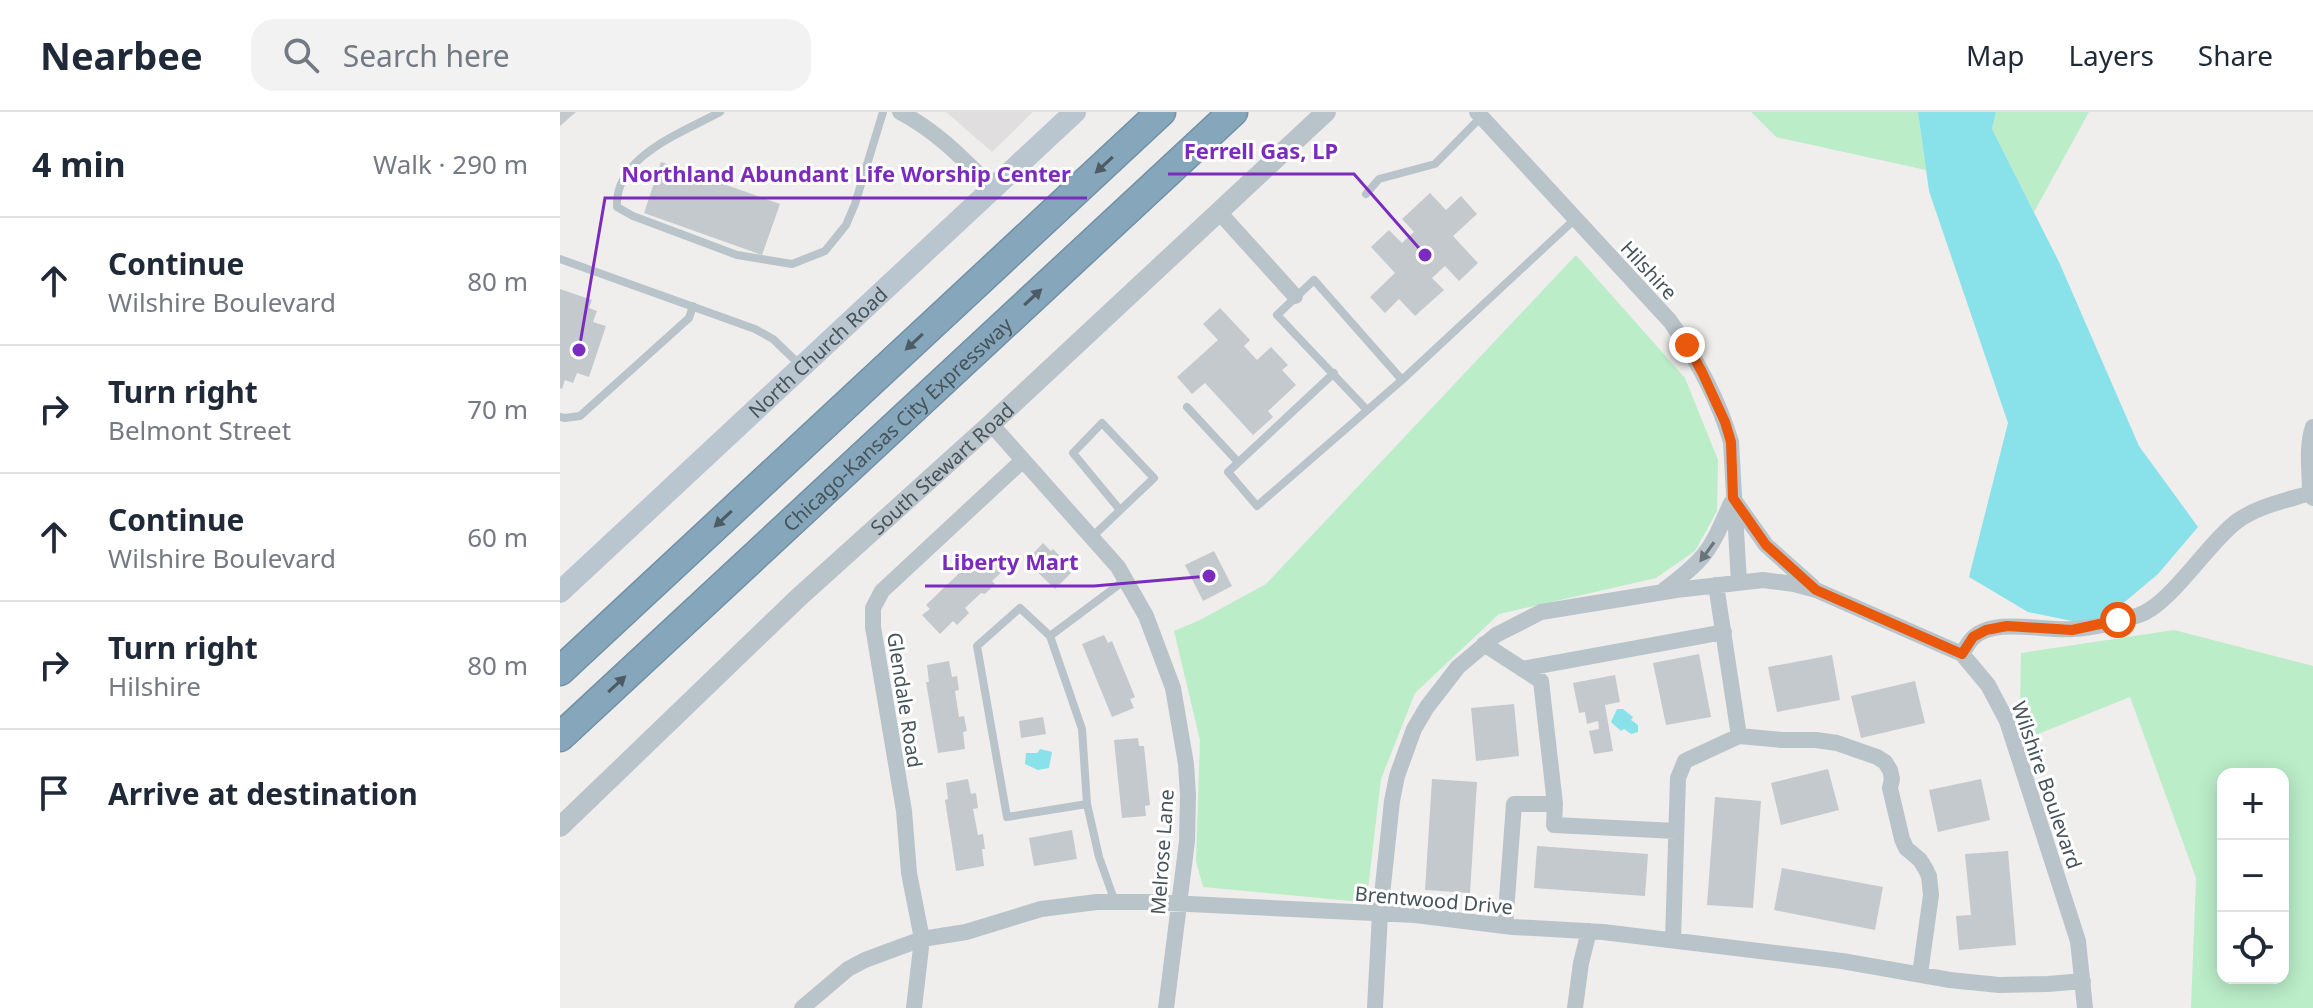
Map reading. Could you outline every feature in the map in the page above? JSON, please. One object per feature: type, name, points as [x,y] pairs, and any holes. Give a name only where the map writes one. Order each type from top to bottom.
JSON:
[{"type":"highway","points":[[560,671],[1161,112]]},
{"type":"highway","name":"Chicago-Kansas City Expressway","points":[[560,737],[1233,112]]},
{"type":"main road","name":"North Church Road","points":[[560,592],[1075,112]]},
{"type":"street","points":[[900,112],[945,140],[993,189]]},
{"type":"street","name":"South Stewart Road","points":[[560,827],[798,598],[991,424],[1326,112]]},
{"type":"street","name":"Hilshire","points":[[1479,114],[1670,321],[1702,372],[1731,442],[1739,583]]},
{"type":"street","points":[[1219,212],[1295,296]]},
{"type":"street","name":"Melrose Lane","points":[[991,424],[1118,567],[1158,644],[1173,688],[1180,718],[1188,795],[1187,841],[1166,1008]]},
{"type":"street","points":[[1375,1008],[1380,914],[1392,801],[1405,752],[1414,729],[1441,686],[1484,644],[1518,622],[1541,612],[1662,592],[1763,580],[1816,590],[1962,654],[1973,637],[1986,630],[2007,626],[2072,630],[2096,626],[2143,614],[2162,600],[2234,523],[2266,506],[2312,496],[2310,436],[2313,427]]},
{"type":"street","name":"Glendale Road","points":[[914,1008],[922,939],[909,873],[904,811],[873,627],[873,608],[882,591],[1023,460]]},
{"type":"street","points":[[1733,498],[1766,545],[1816,590]]},
{"type":"street","points":[[1662,592],[1694,568],[1706,554],[1717,537],[1733,498]]},
{"type":"street","points":[[1716,585],[1739,736]]},
{"type":"street","points":[[1522,669],[1724,632]]},
{"type":"street","points":[[1484,644],[1541,681],[1555,804],[1554,825],[1676,831]]},
{"type":"street","name":"Wilshire Boulevard","points":[[1962,654],[1988,685],[2007,721],[2078,941],[2085,1008]]},
{"type":"street","points":[[1673,940],[1678,778],[1685,761],[1739,736],[1816,740],[1858,749],[1885,762],[1890,770],[1890,788],[1902,839],[1906,848],[1920,860],[1931,885],[1920,974]]},
{"type":"street","points":[[1505,926],[1514,804],[1555,804]]},
{"type":"street","name":"Brentwood Drive","points":[[802,1008],[848,969],[922,939],[966,932],[1041,909],[1115,902],[1415,915],[1673,940],[1999,985],[2083,981]]},
{"type":"street","points":[[1575,1008],[1589,931]]},
{"type":"lane","points":[[720,112],[638,157],[625,176],[616,198],[617,207],[633,216],[737,255],[792,264],[825,251],[846,225],[883,112]]},
{"type":"lane","points":[[1366,194],[1379,179],[1435,164],[1479,114]]},
{"type":"lane","points":[[1334,373],[1228,472],[1257,506],[1402,380],[1575,219]]},
{"type":"lane","points":[[560,259],[755,329],[773,339],[803,367]]},
{"type":"lane","points":[[1367,410],[1277,315],[1295,296],[1314,280],[1402,380]]},
{"type":"lane","points":[[560,417],[580,416],[689,318],[693,306]]},
{"type":"lane","points":[[1187,407],[1238,462]]},
{"type":"lane","points":[[1092,537],[1154,478],[1102,423],[1073,453],[1120,510]]},
{"type":"lane","points":[[1050,636],[1126,580]]},
{"type":"lane","points":[[1087,804],[1007,817],[977,646],[1020,608],[1050,636],[1082,729],[1087,804],[1099,857],[1115,902]]},
{"type":"shaded area","points":[[946,112],[1033,112],[992,152]]},
{"type":"green space","points":[[1751,112],[1918,112],[1926,170],[1776,137]]},
{"type":"green space","points":[[1996,112],[2089,112],[2034,212],[1992,129]]},
{"type":"green space","points":[[1576,255],[1685,378],[1718,460],[1717,511],[1695,551],[1656,578],[1499,614],[1415,693],[1381,779],[1367,897],[1351,901],[1203,887],[1196,861],[1200,740],[1174,631],[1266,584]]},
{"type":"green space","points":[[2174,630],[2313,666],[2313,1008],[2191,1008],[2196,878],[2130,697],[2028,738],[2020,706],[2021,653]]},
{"type":"water","points":[[1918,112],[1996,112],[1992,129],[2059,262],[2139,446],[2198,527],[2158,574],[2096,626],[2028,612],[1969,577],[2008,423],[1929,191]]},
{"type":"water","points":[[1617,709],[1623,709],[1633,717],[1631,720],[1638,725],[1638,732],[1631,734],[1624,729],[1621,731],[1611,722]]},
{"type":"water","points":[[1040,749],[1052,752],[1049,768],[1038,770],[1025,764],[1026,753],[1037,753]]},
{"type":"building","points":[[560,112],[576,112],[560,126]]},
{"type":"building","points":[[661,162],[780,204],[762,255],[644,213]]},
{"type":"building","points":[[1430,193],[1446,210],[1461,196],[1477,214],[1453,236],[1478,263],[1459,281],[1445,266],[1432,278],[1444,290],[1415,316],[1399,299],[1385,313],[1370,297],[1395,273],[1371,247],[1389,230],[1402,243],[1414,232],[1402,219]]},
{"type":"building","points":[[560,289],[592,300],[589,308],[597,311],[593,322],[606,326],[589,377],[577,373],[573,383],[565,380],[562,389],[560,388]]},
{"type":"building","points":[[1220,308],[1250,340],[1244,346],[1257,360],[1271,347],[1288,365],[1282,370],[1296,385],[1268,411],[1273,417],[1253,435],[1205,383],[1192,394],[1177,377],[1218,340],[1203,324]]},
{"type":"building","points":[[1043,543],[1067,563],[1064,567],[1071,573],[1055,589],[1026,561]]},
{"type":"building","points":[[1214,551],[1232,586],[1203,601],[1185,565]]},
{"type":"building","points":[[990,555],[1004,570],[992,581],[995,584],[985,594],[981,593],[965,608],[969,613],[957,625],[953,621],[940,634],[922,615],[930,609],[926,605],[974,559],[979,565]]},
{"type":"building","points":[[1104,635],[1108,643],[1112,641],[1135,697],[1130,699],[1134,708],[1112,717],[1082,644]]},
{"type":"building","points":[[1699,654],[1711,717],[1666,725],[1653,663]]},
{"type":"building","points":[[1832,655],[1840,700],[1777,712],[1768,667]]},
{"type":"building","points":[[949,661],[952,677],[957,676],[959,690],[955,691],[959,717],[964,716],[967,731],[963,732],[965,749],[938,753],[926,682],[929,682],[927,665]]},
{"type":"building","points":[[1615,675],[1620,702],[1605,705],[1613,751],[1594,754],[1589,731],[1599,729],[1598,721],[1587,724],[1585,712],[1579,713],[1573,683]]},
{"type":"building","points":[[1915,681],[1925,723],[1861,738],[1851,696]]},
{"type":"building","points":[[1514,704],[1519,756],[1476,761],[1471,708]]},
{"type":"building","points":[[1043,717],[1046,734],[1021,738],[1019,721]]},
{"type":"building","points":[[1138,738],[1139,746],[1144,746],[1150,805],[1145,806],[1146,816],[1122,818],[1114,740]]},
{"type":"building","points":[[1828,769],[1839,810],[1781,825],[1771,783]]},
{"type":"building","points":[[968,779],[971,794],[976,793],[978,808],[973,809],[978,835],[983,834],[984,866],[956,871],[945,800],[948,799],[946,783]]},
{"type":"building","points":[[1432,779],[1477,782],[1470,893],[1425,890]]},
{"type":"building","points":[[1981,779],[1990,820],[1938,832],[1929,790]]},
{"type":"building","points":[[1715,797],[1761,801],[1753,908],[1707,905]]},
{"type":"building","points":[[1072,830],[1077,859],[1034,866],[1029,838]]},
{"type":"building","points":[[1537,846],[1648,854],[1645,896],[1534,888]]},
{"type":"building","points":[[2008,851],[2016,945],[1959,950],[1956,916],[1971,915],[1965,854]]},
{"type":"building","points":[[1782,868],[1883,887],[1875,930],[1774,910]]},
{"type":"place","name":"Ferrell Gas, LP","points":[[1425,255]]},
{"type":"place","name":"Northland Abundant Life Worship Center","points":[[579,350]]},
{"type":"place","name":"Liberty Mart","points":[[1209,576]]},
{"type":"route","points":[[1687,345],[1725,422],[1731,442],[1733,498],[1766,545],[1816,590],[1962,654],[1973,637],[1986,630],[2007,626],[2072,630],[2118,620]]}]
